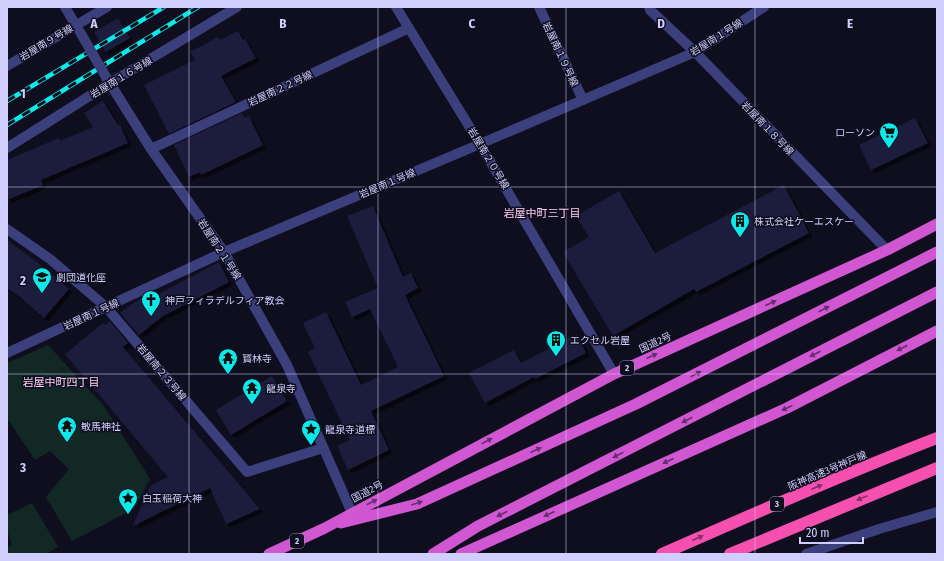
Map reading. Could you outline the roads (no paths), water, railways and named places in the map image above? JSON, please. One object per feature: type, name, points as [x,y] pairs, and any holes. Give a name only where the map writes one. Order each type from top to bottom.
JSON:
[{"type":"highway","name":"国道2号","points":[[269,554],[325,528],[614,374],[886,250],[937,224]]},
{"type":"highway","name":"国道2号","points":[[325,528],[417,504],[636,404],[937,252]]},
{"type":"highway","points":[[433,554],[478,526],[937,292]]},
{"type":"highway","points":[[461,554],[787,408],[937,331]]},
{"type":"highway","points":[[892,456],[937,434]]},
{"type":"highway","name":"阪神高速3号神戸線","points":[[662,554],[752,514],[937,438]]},
{"type":"highway","points":[[730,554],[937,468]]},
{"type":"highway","points":[[880,491],[937,475]]},
{"type":"street","name":"岩屋南２１号線","points":[[65,7],[151,149],[224,252],[287,365],[352,513]]},
{"type":"street","name":"岩屋南９号線","points":[[7,66],[78,28],[107,7]]},
{"type":"street","name":"岩屋南１６号線","points":[[7,148],[108,80],[237,7]]},
{"type":"street","name":"岩屋南２０号線","points":[[396,7],[480,144],[614,374]]},
{"type":"street","name":"岩屋南１９号線","points":[[539,7],[583,100]]},
{"type":"street","name":"岩屋南１８号線","points":[[649,7],[650,10],[695,52],[886,250]]},
{"type":"street","name":"岩屋南１号線","points":[[7,352],[224,252],[695,52],[764,7]]},
{"type":"street","name":"岩屋南２２号線","points":[[151,149],[409,28]]},
{"type":"street","name":"岩屋南２３号線","points":[[7,229],[50,259],[106,307],[248,472],[324,448]]},
{"type":"street","points":[[806,554],[937,512]]},
{"type":"railway","points":[[7,101],[164,7]]},
{"type":"railway","points":[[7,125],[198,7]]},
{"type":"place","name":"ローソン","points":[[889,149]]},
{"type":"place","name":"株式会社ケーエスケー","points":[[740,238]]},
{"type":"place","name":"劇団道化座","points":[[42,294]]},
{"type":"place","name":"神戸フィラデルフィア教会","points":[[151,317]]},
{"type":"place","name":"エクセル岩屋","points":[[556,357]]},
{"type":"place","name":"寳林寺","points":[[228,375]]},
{"type":"place","name":"龍泉寺","points":[[252,405]]},
{"type":"place","name":"敏馬神社","points":[[67,443]]},
{"type":"place","name":"龍泉寺道標","points":[[311,446]]},
{"type":"place","name":"白玉稲荷大神","points":[[128,515]]},
{"type":"district","name":"岩屋中町三丁目","points":[[542,213]]},
{"type":"district","name":"岩屋中町四丁目","points":[[61,382]]}]
